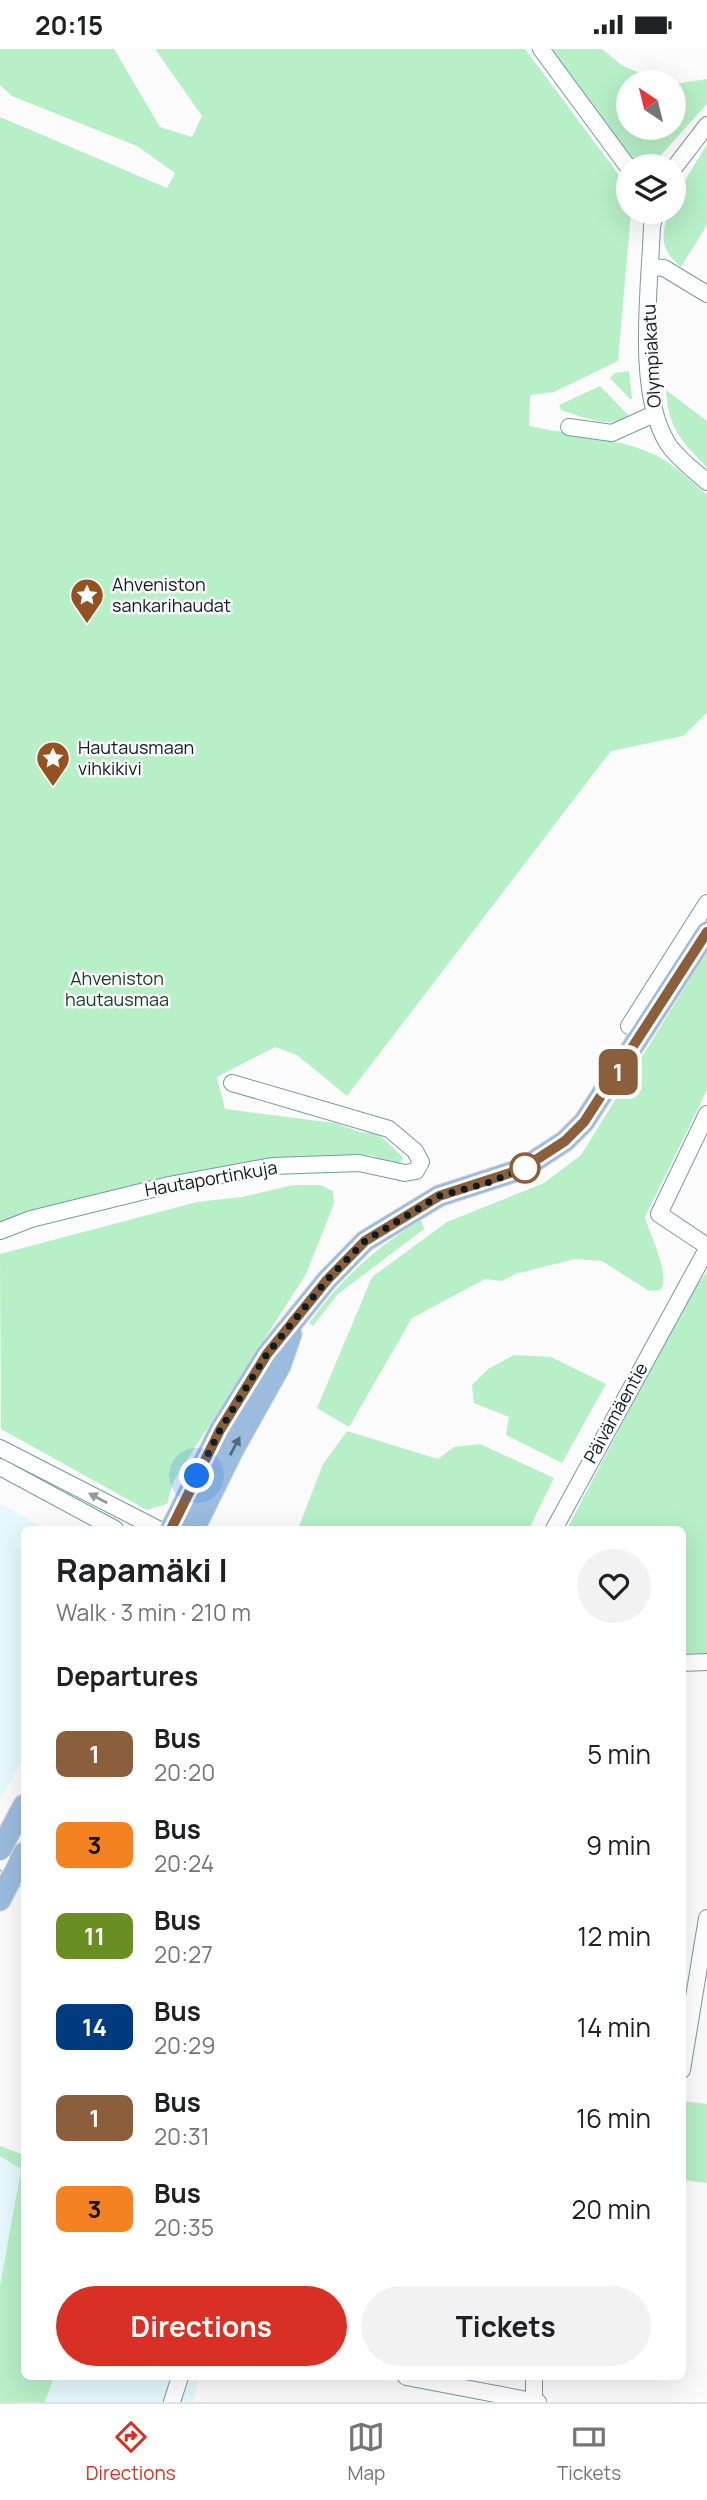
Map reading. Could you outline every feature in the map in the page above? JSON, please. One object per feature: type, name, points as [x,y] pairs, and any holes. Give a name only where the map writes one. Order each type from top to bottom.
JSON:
[{"type":"main road","points":[[172,1526],[220,1430],[267,1354],[327,1280],[365,1241],[385,1227],[439,1196],[522,1169],[565,1141],[584,1122],[707,932]]},
{"type":"main road","points":[[195,1526],[233,1450],[280,1366],[293,1325]]},
{"type":"main road","points":[[0,1850],[21,1811]]},
{"type":"main road","points":[[0,1900],[16,1865]]},
{"type":"street","points":[[541,49],[618,154]]},
{"type":"street","points":[[685,154],[707,125]]},
{"type":"street","name":"Olympiakatu","points":[[655,224],[650,267],[649,341],[654,414],[669,446],[707,482]]},
{"type":"street","points":[[650,267],[664,268],[707,294]]},
{"type":"street","points":[[569,427],[612,433],[654,414]]},
{"type":"street","points":[[629,1026],[707,903]]},
{"type":"street","name":"Hautaportinkuja","points":[[0,1231],[31,1219],[169,1185],[272,1166],[359,1163],[405,1173],[416,1171],[421,1162],[415,1151],[389,1129],[232,1083]]},
{"type":"street","points":[[707,1114],[659,1214],[707,1247]]},
{"type":"street","name":"Päivämäentie","points":[[556,1526],[707,1247]]},
{"type":"street","points":[[0,1448],[152,1526]]},
{"type":"street","points":[[0,1467],[109,1526]]},
{"type":"street","points":[[686,1663],[707,1663]]},
{"type":"street","points":[[686,2046],[707,1918]]},
{"type":"street","points":[[171,2401],[179,2380]]},
{"type":"street","points":[[421,2380],[535,2402],[534,2380]]},
{"type":"shaded area","points":[[0,1503],[41,1526],[21,1526],[21,1762],[0,1800]]},
{"type":"shaded area","points":[[0,2156],[21,2168],[0,2286]]},
{"type":"shaded area","points":[[53,2380],[198,2380],[194,2402],[45,2402]]},
{"type":"green space","name":"Ahveniston hautausmaa","points":[[0,49],[114,49],[160,127],[192,137],[202,116],[155,49],[525,49],[616,171],[616,224],[630,224],[618,361],[554,392],[530,395],[529,426],[606,440],[651,453],[673,466],[707,495],[707,713],[683,736],[611,751],[347,1096],[297,1055],[275,1047],[217,1077],[225,1109],[335,1123],[360,1132],[378,1134],[403,1157],[398,1168],[372,1155],[227,1166],[30,1214],[0,1224],[0,117],[167,188],[175,173],[137,146],[12,96],[0,85]]},
{"type":"green space","points":[[548,49],[602,49],[623,66],[633,70],[616,70],[616,139]]},
{"type":"green space","points":[[707,79],[707,104],[686,127],[686,82]]},
{"type":"green space","points":[[616,140],[674,140],[662,154],[627,154]]},
{"type":"green space","points":[[707,144],[707,225],[681,267],[669,254],[664,236],[666,224],[686,224],[686,179]]},
{"type":"green space","points":[[629,371],[632,399],[610,378],[615,373]]},
{"type":"green space","points":[[600,386],[629,416],[613,422],[604,422],[561,410],[559,405]]},
{"type":"green space","points":[[666,390],[707,421],[707,467],[690,450],[673,424]]},
{"type":"green space","points":[[707,952],[707,1090],[645,1217],[662,1266],[663,1283],[660,1290],[649,1291],[602,1261],[575,1259],[515,1274],[502,1281],[485,1279],[412,1318],[349,1427],[317,1408],[372,1277],[447,1222],[544,1183],[581,1155]]},
{"type":"green space","points":[[293,1185],[321,1185],[333,1191],[334,1204],[306,1274],[173,1482],[167,1504],[147,1510],[1,1429],[0,1254],[197,1202],[242,1197]]},
{"type":"green space","points":[[421,1220],[424,1229],[338,1294],[313,1326],[309,1323],[360,1265]]},
{"type":"green space","points":[[707,1272],[707,1654],[686,1655],[686,1526],[569,1526],[691,1292]]},
{"type":"green space","points":[[514,1355],[551,1357],[606,1384],[562,1463],[506,1435],[509,1417],[474,1403],[472,1385],[488,1369]]},
{"type":"green space","points":[[347,1431],[438,1459],[454,1447],[480,1444],[554,1478],[530,1526],[299,1526],[323,1464]]},
{"type":"green space","points":[[686,2101],[707,2104],[707,2183],[686,2180]]},
{"type":"green space","points":[[0,2146],[21,2154],[21,2169],[0,2156]]},
{"type":"green space","points":[[21,2169],[21,2380],[53,2380],[45,2402],[0,2402],[0,2286]]},
{"type":"bus line","name":"1","points":[[172,1526],[220,1430],[267,1354],[327,1280],[365,1241],[420,1205],[457,1189],[487,1183],[522,1169],[565,1141],[584,1122],[707,932]]},
{"type":"place","name":"Ahveniston sankarihaudat","points":[[87,625]]},
{"type":"place","name":"Hautausmaan vihkikivi","points":[[53,788]]},
{"type":"route","points":[[197,1476],[220,1430],[267,1354],[327,1280],[365,1241],[395,1220],[439,1196],[487,1183],[525,1168]]}]
